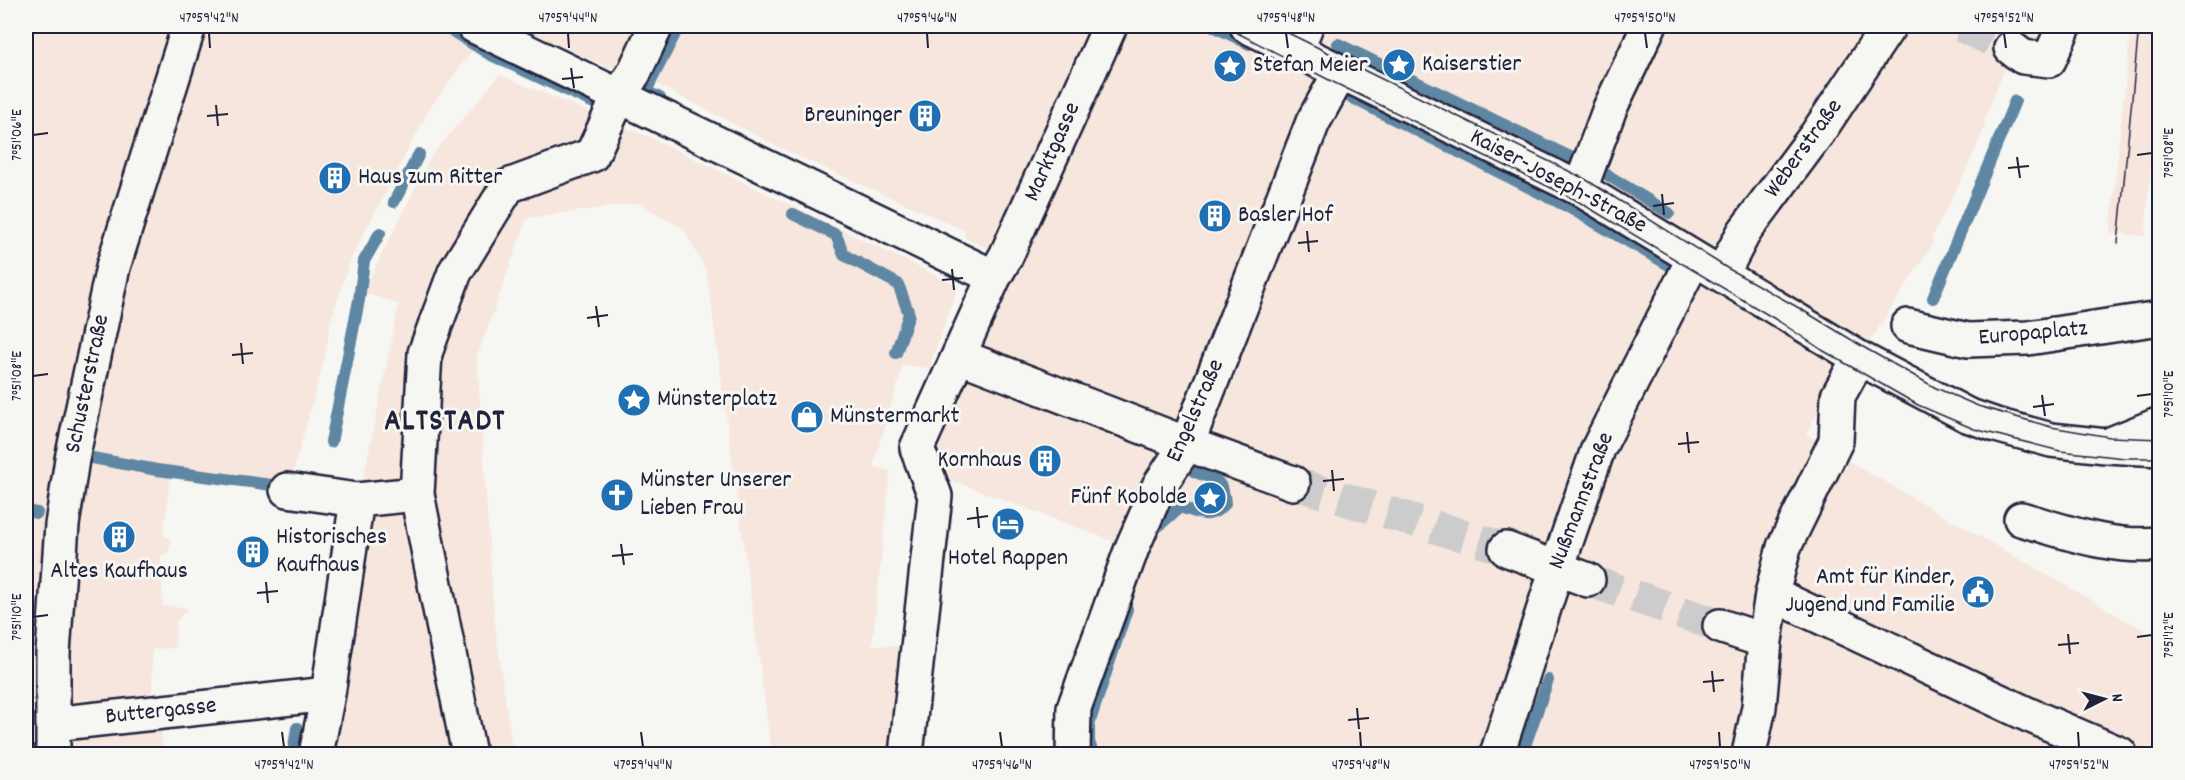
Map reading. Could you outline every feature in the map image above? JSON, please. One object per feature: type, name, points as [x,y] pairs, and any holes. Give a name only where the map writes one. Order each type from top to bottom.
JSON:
[{"type":"street","name":"Schusterstraße","points":[[53,739],[53,653],[62,525],[72,459],[113,267],[189,26]]},
{"type":"street","points":[[469,754],[417,494],[425,353],[455,272],[508,186],[592,155],[656,26]]},
{"type":"street","name":"Marktgasse","points":[[994,277],[1006,256],[1110,26]]},
{"type":"street","name":"Kaiser-Joseph-Straße","points":[[1247,26],[1301,38],[1340,72],[1580,189],[1859,358],[1967,415],[2051,440],[2106,446]]},
{"type":"street","points":[[1580,189],[1610,108],[1649,26]]},
{"type":"street","name":"Weberstraße","points":[[1722,274],[1744,232],[1817,134],[1889,26]]},
{"type":"street","points":[[2011,48],[2023,57],[2049,60],[2064,26]]},
{"type":"street","points":[[479,28],[626,84],[994,277],[918,448],[935,496],[906,754]]},
{"type":"street","name":"Engelstraße","points":[[1073,754],[1074,708],[1132,548],[1159,486],[1187,444],[1313,122],[1340,72]]},
{"type":"street","name":"Nußmannstraße","points":[[1497,754],[1598,449],[1694,258]]},
{"type":"street","name":"Europaplatz","points":[[1908,326],[1968,340],[2028,338],[2160,318]]},
{"type":"street","points":[[961,354],[972,361],[1293,483]]},
{"type":"street","points":[[1749,754],[1759,707],[1772,594],[1784,547],[1836,441],[1838,396],[1859,358]]},
{"type":"street","points":[[2106,446],[2160,423]]},
{"type":"street","points":[[2106,446],[2160,449]]},
{"type":"street","points":[[287,490],[357,500],[417,494]]},
{"type":"street","points":[[316,754],[328,694],[357,500]]},
{"type":"street","points":[[2021,519],[2102,542],[2141,546],[2160,544]]},
{"type":"street","points":[[1506,549],[1587,580]]},
{"type":"street","points":[[1772,594],[2029,715],[2120,754]]},
{"type":"street","points":[[1720,626],[1765,641]]},
{"type":"street","name":"Buttergasse","points":[[53,739],[270,700],[328,694]]},
{"type":"shaded area","points":[[26,26],[485,26],[471,52],[430,108],[351,258],[331,320],[325,356],[287,490],[171,474],[163,534],[171,540],[170,550],[161,556],[163,606],[188,608],[176,622],[175,648],[152,649],[152,703],[161,723],[163,749],[139,749],[140,754],[26,754]]},
{"type":"shaded area","points":[[510,26],[2053,26],[2049,35],[2004,70],[1984,121],[1986,124],[1967,168],[1932,237],[1932,245],[1859,358],[1823,403],[1806,434],[1862,469],[2159,639],[2159,754],[1073,754],[1131,548],[930,472],[961,381],[1014,274],[992,250],[966,239],[964,230],[782,149],[657,84],[593,61],[537,35]]},
{"type":"shaded area","points":[[2131,26],[2159,26],[2159,67],[2145,236],[2110,233]]},
{"type":"shaded area","points":[[500,75],[649,137],[958,286],[929,368],[903,365],[873,466],[890,471],[872,645],[906,647],[897,754],[772,754],[707,273],[684,229],[639,203],[527,218],[477,357],[494,618],[513,754],[329,754],[361,490],[399,304],[363,292],[432,155]]},
{"type":"waterway","points":[[444,26],[489,54],[594,103]]},
{"type":"waterway","points":[[660,98],[646,91],[679,26]]},
{"type":"waterway","points":[[1213,26],[1249,44]]},
{"type":"waterway","points":[[1338,44],[1574,159]]},
{"type":"waterway","points":[[1264,52],[1282,62]]},
{"type":"waterway","points":[[1342,93],[1570,208],[1676,269]]},
{"type":"waterway","points":[[1933,298],[2015,101]]},
{"type":"waterway","points":[[394,202],[419,154]]},
{"type":"waterway","points":[[1601,171],[1669,213]]},
{"type":"waterway","points":[[793,214],[836,235],[844,255],[898,284],[909,314],[896,353]]},
{"type":"waterway","points":[[331,442],[359,300],[364,261],[380,233]]},
{"type":"waterway","points":[[87,457],[157,470],[288,487]]},
{"type":"waterway","points":[[1152,536],[1155,529],[1180,507],[1209,514],[1225,504],[1220,485],[1195,472]]},
{"type":"waterway","points":[[26,511],[37,513]]},
{"type":"waterway","points":[[1093,754],[1089,742],[1089,724],[1127,609]]},
{"type":"waterway","points":[[1522,754],[1548,680]]},
{"type":"waterway","points":[[293,754],[297,728]]},
{"type":"tunnel","points":[[1961,26],[2011,48]]},
{"type":"tunnel","points":[[1293,483],[1506,549]]},
{"type":"tunnel","points":[[1588,580],[1720,626]]},
{"type":"tram line","points":[[1224,26],[1335,83],[1574,199],[1780,322],[1822,350],[1918,405],[1974,429],[2060,451],[2125,458],[2160,458]]},
{"type":"tram line","points":[[1274,26],[1585,179],[1727,268],[1936,388],[1978,406],[2051,427],[2110,437],[2160,439]]},
{"type":"tram line","points":[[2118,243],[2139,26]]},
{"type":"place","name":"Kaiserstier","points":[[1399,65]]},
{"type":"place","name":"Stefan Meier","points":[[1230,66]]},
{"type":"place","name":"Breuninger","points":[[925,116]]},
{"type":"place","name":"Haus zum Ritter","points":[[335,178]]},
{"type":"place","name":"Basler Hof","points":[[1215,216]]},
{"type":"place","name":"Münsterplatz","points":[[634,400]]},
{"type":"place","name":"Münstermarkt","points":[[807,417]]},
{"type":"place","name":"Kornhaus","points":[[1045,461]]},
{"type":"place","name":"Münster Unserer Lieben Frau","points":[[617,495]]},
{"type":"place","name":"Fünf Kobolde","points":[[1210,498]]},
{"type":"place","name":"Hotel Rappen","points":[[1008,524]]},
{"type":"place","name":"Altes Kaufhaus","points":[[119,537]]},
{"type":"place","name":"Historisches Kaufhaus","points":[[253,552]]},
{"type":"place","name":"Amt für Kinder, Jugend und Familie","points":[[1978,592]]},
{"type":"district","name":"ALTSTADT","points":[[445,423]]}]
